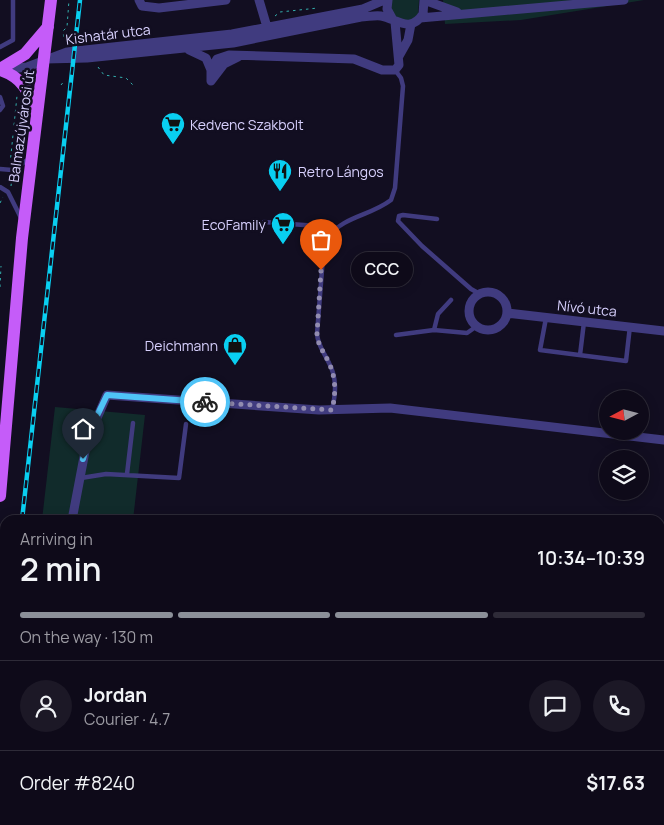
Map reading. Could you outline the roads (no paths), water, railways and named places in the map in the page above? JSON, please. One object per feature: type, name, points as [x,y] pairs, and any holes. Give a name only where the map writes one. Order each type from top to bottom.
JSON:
[{"type":"main road","name":"Balmazújvárosi út","points":[[0,496],[24,222],[51,0]]},
{"type":"main road","points":[[0,70],[25,54],[48,27]]},
{"type":"main road","points":[[0,70],[17,77],[23,83],[29,93],[37,118]]},
{"type":"street","points":[[139,0],[146,7],[159,8],[226,0]]},
{"type":"street","points":[[259,0],[266,24]]},
{"type":"street","points":[[184,49],[203,55],[211,70],[211,81],[224,64],[239,56],[354,60],[382,70],[395,70],[398,65],[398,58],[394,21],[387,9],[386,0]]},
{"type":"street","name":"Kishatár utca","points":[[45,59],[67,52],[206,37],[266,24],[363,9],[386,0]]},
{"type":"street","points":[[420,18],[424,10],[424,0],[459,13]]},
{"type":"street","points":[[398,58],[408,40],[411,24],[420,18],[459,13],[488,14],[624,0]]},
{"type":"street","name":"Kishatár utca","points":[[45,59],[87,58],[233,43],[346,19],[376,16],[403,25],[411,24]]},
{"type":"street","points":[[0,70],[27,67],[45,59]]},
{"type":"street","points":[[480,294],[496,294],[504,302],[507,313],[502,323],[493,329],[487,330],[477,326],[472,321],[470,309],[475,298],[480,294]]},
{"type":"street","name":"Nívó utca","points":[[507,313],[584,320],[664,331]]},
{"type":"street","points":[[73,515],[87,440],[107,395],[332,410],[390,408],[664,440]]},
{"type":"lane","points":[[0,47],[13,40],[13,0]]},
{"type":"lane","points":[[332,410],[335,398],[334,378],[328,361],[318,343],[317,334],[322,257],[328,237],[335,228],[351,218],[370,212],[391,200],[395,188],[403,86],[401,78],[395,70]]},
{"type":"lane","points":[[0,97],[3,106],[0,110]]},
{"type":"lane","points":[[0,168],[12,170],[32,157]]},
{"type":"lane","points":[[0,186],[8,192],[24,222]]},
{"type":"lane","points":[[437,219],[403,215],[399,216],[398,221],[422,246],[471,289],[480,294]]},
{"type":"lane","points":[[264,222],[317,226],[326,232],[328,237]]},
{"type":"lane","points":[[434,330],[438,314],[451,300]]},
{"type":"lane","points":[[546,318],[540,350],[626,362],[630,326]]},
{"type":"lane","points":[[580,355],[584,320]]},
{"type":"lane","points":[[396,335],[434,330],[467,333],[477,326]]},
{"type":"lane","points":[[127,474],[133,422]]},
{"type":"lane","points":[[79,478],[106,474],[179,478],[186,424]]},
{"type":"railway","points":[[23,515],[80,0]]},
{"type":"place","name":"Kedvenc Szakbolt","points":[[173,145]]},
{"type":"place","name":"Retro Lángos","points":[[280,192]]},
{"type":"place","name":"EcoFamily","points":[[283,245]]},
{"type":"place","name":"CCC","points":[[321,270]]},
{"type":"place","name":"Deichmann","points":[[235,366]]}]
